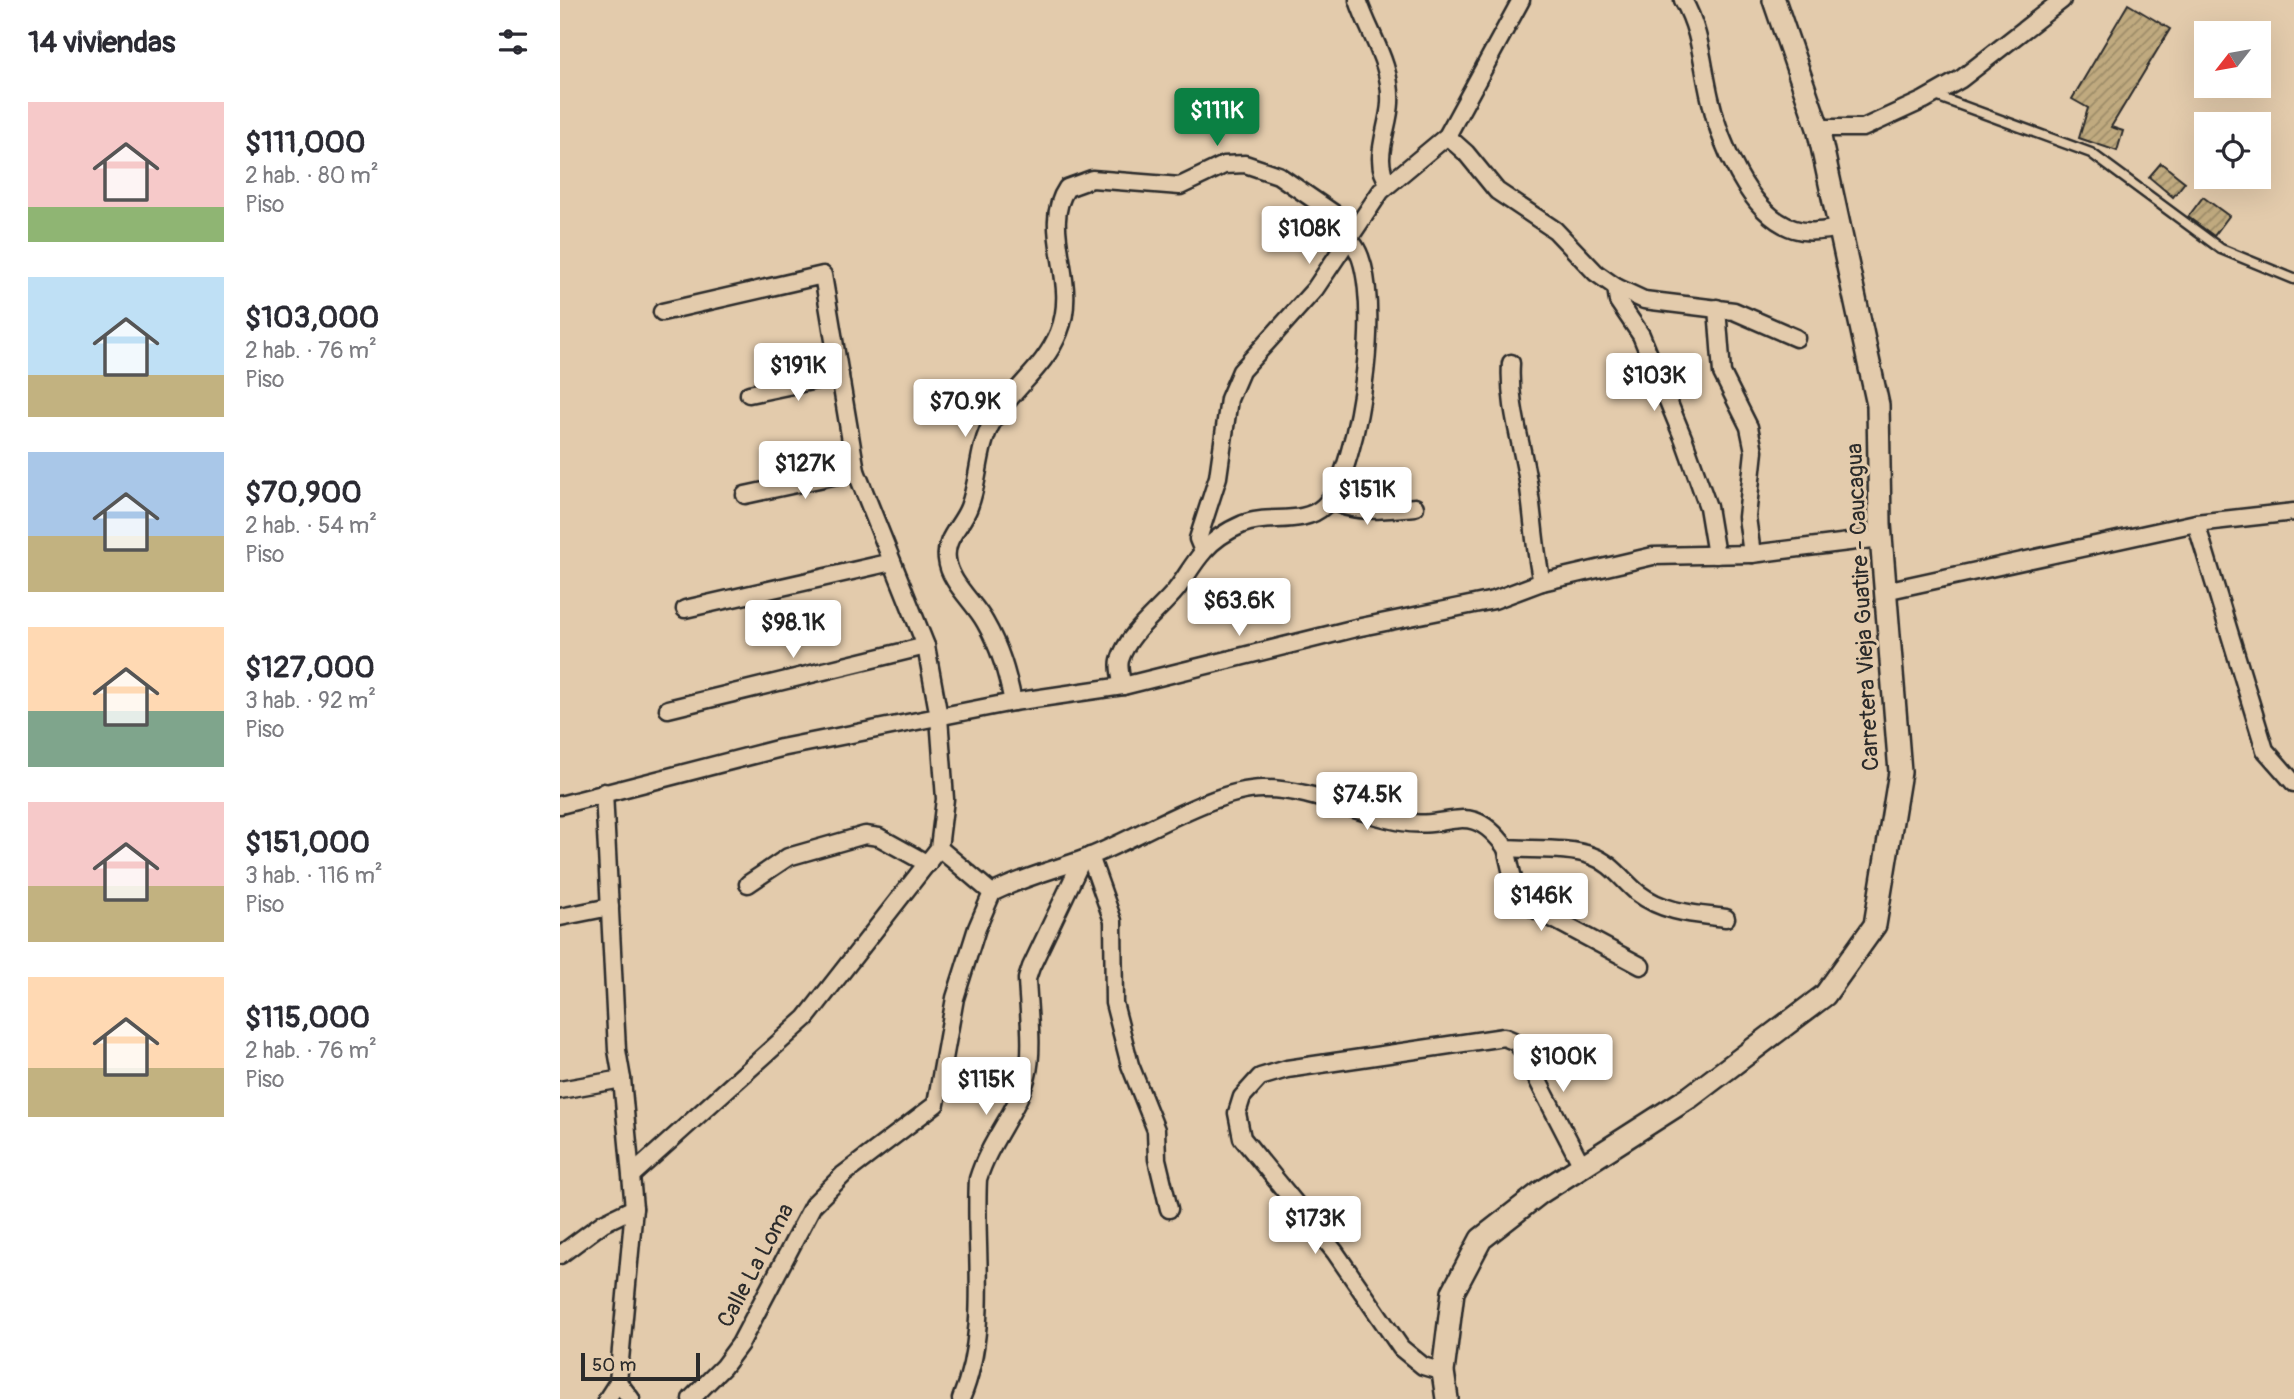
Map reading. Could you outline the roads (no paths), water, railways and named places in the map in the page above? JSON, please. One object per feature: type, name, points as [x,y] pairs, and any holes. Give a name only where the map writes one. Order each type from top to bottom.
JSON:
[{"type":"main road","name":"Carretera Vieja Guatire - Caucagua","points":[[1447,1399],[1443,1372],[1454,1292],[1481,1239],[1583,1166],[1690,1097],[1825,995],[1875,925],[1900,772],[1881,538],[1878,405],[1842,228],[1818,128],[1774,0]]},
{"type":"street","points":[[1358,0],[1380,49],[1388,75],[1390,106],[1381,159],[1389,183]]},
{"type":"street","points":[[1203,551],[1198,539],[1218,477],[1227,409],[1235,381],[1247,363],[1315,289],[1389,183],[1447,136],[1521,0]]},
{"type":"street","points":[[1683,0],[1700,41],[1718,126],[1734,163],[1755,199],[1770,216],[1795,229],[1815,232],[1842,228]]},
{"type":"street","points":[[1818,128],[1863,128],[1933,95],[1961,79],[2062,0]]},
{"type":"street","points":[[1447,136],[1466,153],[1497,191],[1555,230],[1596,273],[1616,287],[1644,300],[1717,308],[1755,318],[1796,338]]},
{"type":"street","points":[[1013,702],[1003,657],[985,620],[951,575],[947,549],[971,503],[980,450],[992,423],[1037,370],[1060,330],[1067,288],[1056,233],[1057,212],[1067,188],[1092,179],[1180,186],[1224,166],[1245,164],[1278,175],[1351,234],[1364,264],[1366,373],[1356,432],[1330,499],[1315,513],[1244,524],[1203,551],[1177,589],[1128,645],[1119,666],[1123,686]]},
{"type":"street","points":[[632,1175],[806,1018],[939,848],[945,799],[939,717],[926,646],[856,471],[823,275],[662,312]]},
{"type":"street","points":[[1616,287],[1618,301],[1641,335],[1684,440],[1708,507],[1716,555]]},
{"type":"street","points":[[1717,308],[1722,373],[1745,417],[1754,451],[1748,516],[1752,554]]},
{"type":"street","points":[[1511,363],[1513,414],[1531,498],[1534,548],[1542,582]]},
{"type":"street","points":[[749,394],[840,375]]},
{"type":"street","points":[[745,495],[856,471]]},
{"type":"street","points":[[1330,499],[1339,505],[1361,509],[1415,506]]},
{"type":"street","points":[[1885,591],[2196,523],[2294,512]]},
{"type":"street","points":[[2196,523],[2265,750],[2294,783]]},
{"type":"street","points":[[560,805],[781,748],[1013,702],[1123,686],[1356,628],[1494,600],[1542,582],[1653,555],[1752,554],[1881,538]]},
{"type":"street","points":[[685,609],[892,562]]},
{"type":"street","points":[[668,709],[926,646]]},
{"type":"street","points":[[939,848],[992,893],[1027,876],[1086,858],[1213,801],[1262,789],[1312,797],[1401,822],[1475,819],[1492,828],[1506,848],[1514,883],[1530,906],[1641,966]]},
{"type":"street","points":[[604,792],[617,1050],[634,1208],[618,1382],[607,1399]]},
{"type":"street","points":[[748,884],[788,857],[865,835],[879,837],[928,864]]},
{"type":"street","points":[[1506,848],[1588,854],[1603,860],[1639,893],[1656,904],[1674,912],[1726,919]]},
{"type":"street","points":[[1086,858],[1113,921],[1114,1003],[1130,1065],[1156,1130],[1157,1159],[1169,1209]]},
{"type":"street","points":[[961,1399],[972,1372],[978,1341],[978,1179],[984,1159],[1026,1078],[1027,979],[1031,967],[1086,858]]},
{"type":"street","name":"Calle La Loma","points":[[691,1399],[736,1350],[813,1205],[844,1174],[936,1104],[955,998],[977,928],[992,893]]},
{"type":"street","points":[[560,917],[610,907]]},
{"type":"street","points":[[1443,1372],[1423,1366],[1401,1348],[1328,1243],[1249,1150],[1237,1121],[1242,1097],[1261,1077],[1287,1069],[1504,1037],[1516,1041],[1522,1050],[1583,1166]]},
{"type":"street","points":[[560,1090],[622,1079]]},
{"type":"street","points":[[560,1255],[603,1223],[634,1208]]},
{"type":"street","points":[[618,1382],[631,1399]]},
{"type":"lane","points":[[1933,95],[2091,153],[2221,249],[2294,279]]}]
